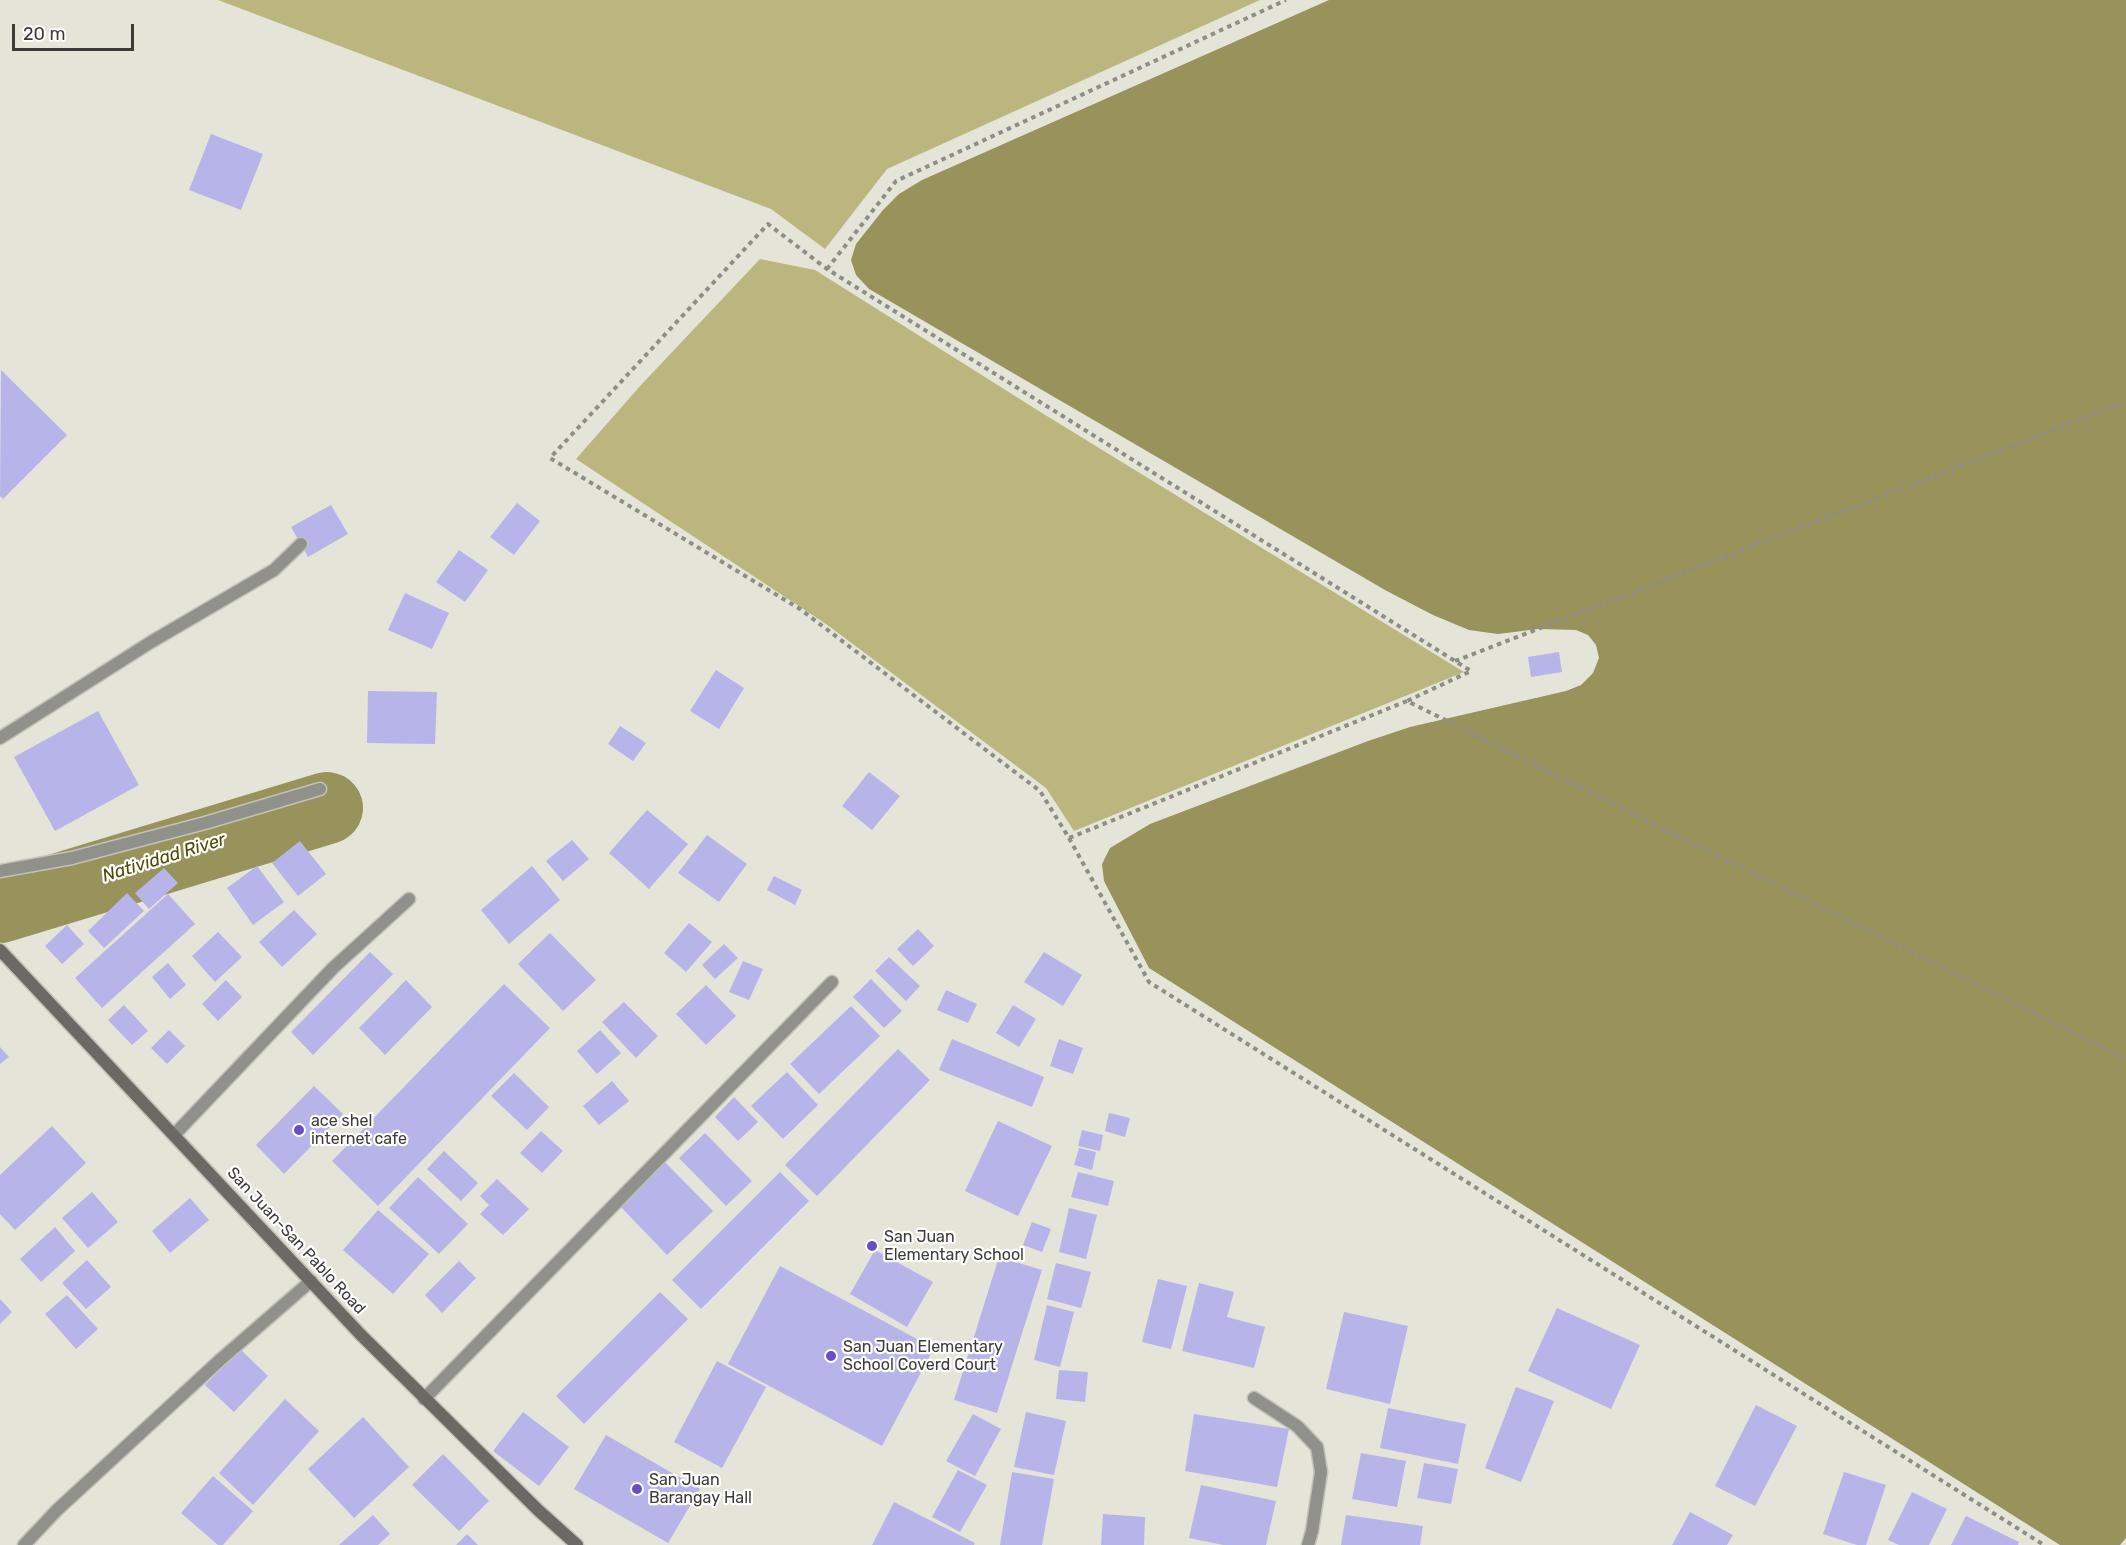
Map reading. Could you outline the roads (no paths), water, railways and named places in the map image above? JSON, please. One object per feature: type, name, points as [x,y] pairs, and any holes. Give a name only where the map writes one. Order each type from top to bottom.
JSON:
[{"type":"street","points":[[0,738],[151,642],[274,570],[301,544]]},
{"type":"street","points":[[0,871],[72,858],[320,789]]},
{"type":"street","points":[[174,1135],[333,968],[409,899]]},
{"type":"street","name":"San Juan-San Pablo Road","points":[[0,950],[424,1399],[577,1545]]},
{"type":"street","points":[[424,1399],[832,982]]},
{"type":"street","points":[[24,1545],[57,1510],[220,1359],[311,1281]]},
{"type":"street","points":[[1254,1398],[1297,1426],[1317,1447],[1321,1472],[1308,1545]]},
{"type":"waterway","name":"Natividad River","points":[[0,907],[327,808]]},
{"type":"place","name":"ace shel internet cafe","points":[[299,1130]]},
{"type":"place","name":"San Juan Elementary School","points":[[872,1246]]},
{"type":"place","name":"San Juan Elementary School Coverd Court","points":[[831,1356]]},
{"type":"place","name":"San Juan Barangay Hall","points":[[637,1489]]}]
